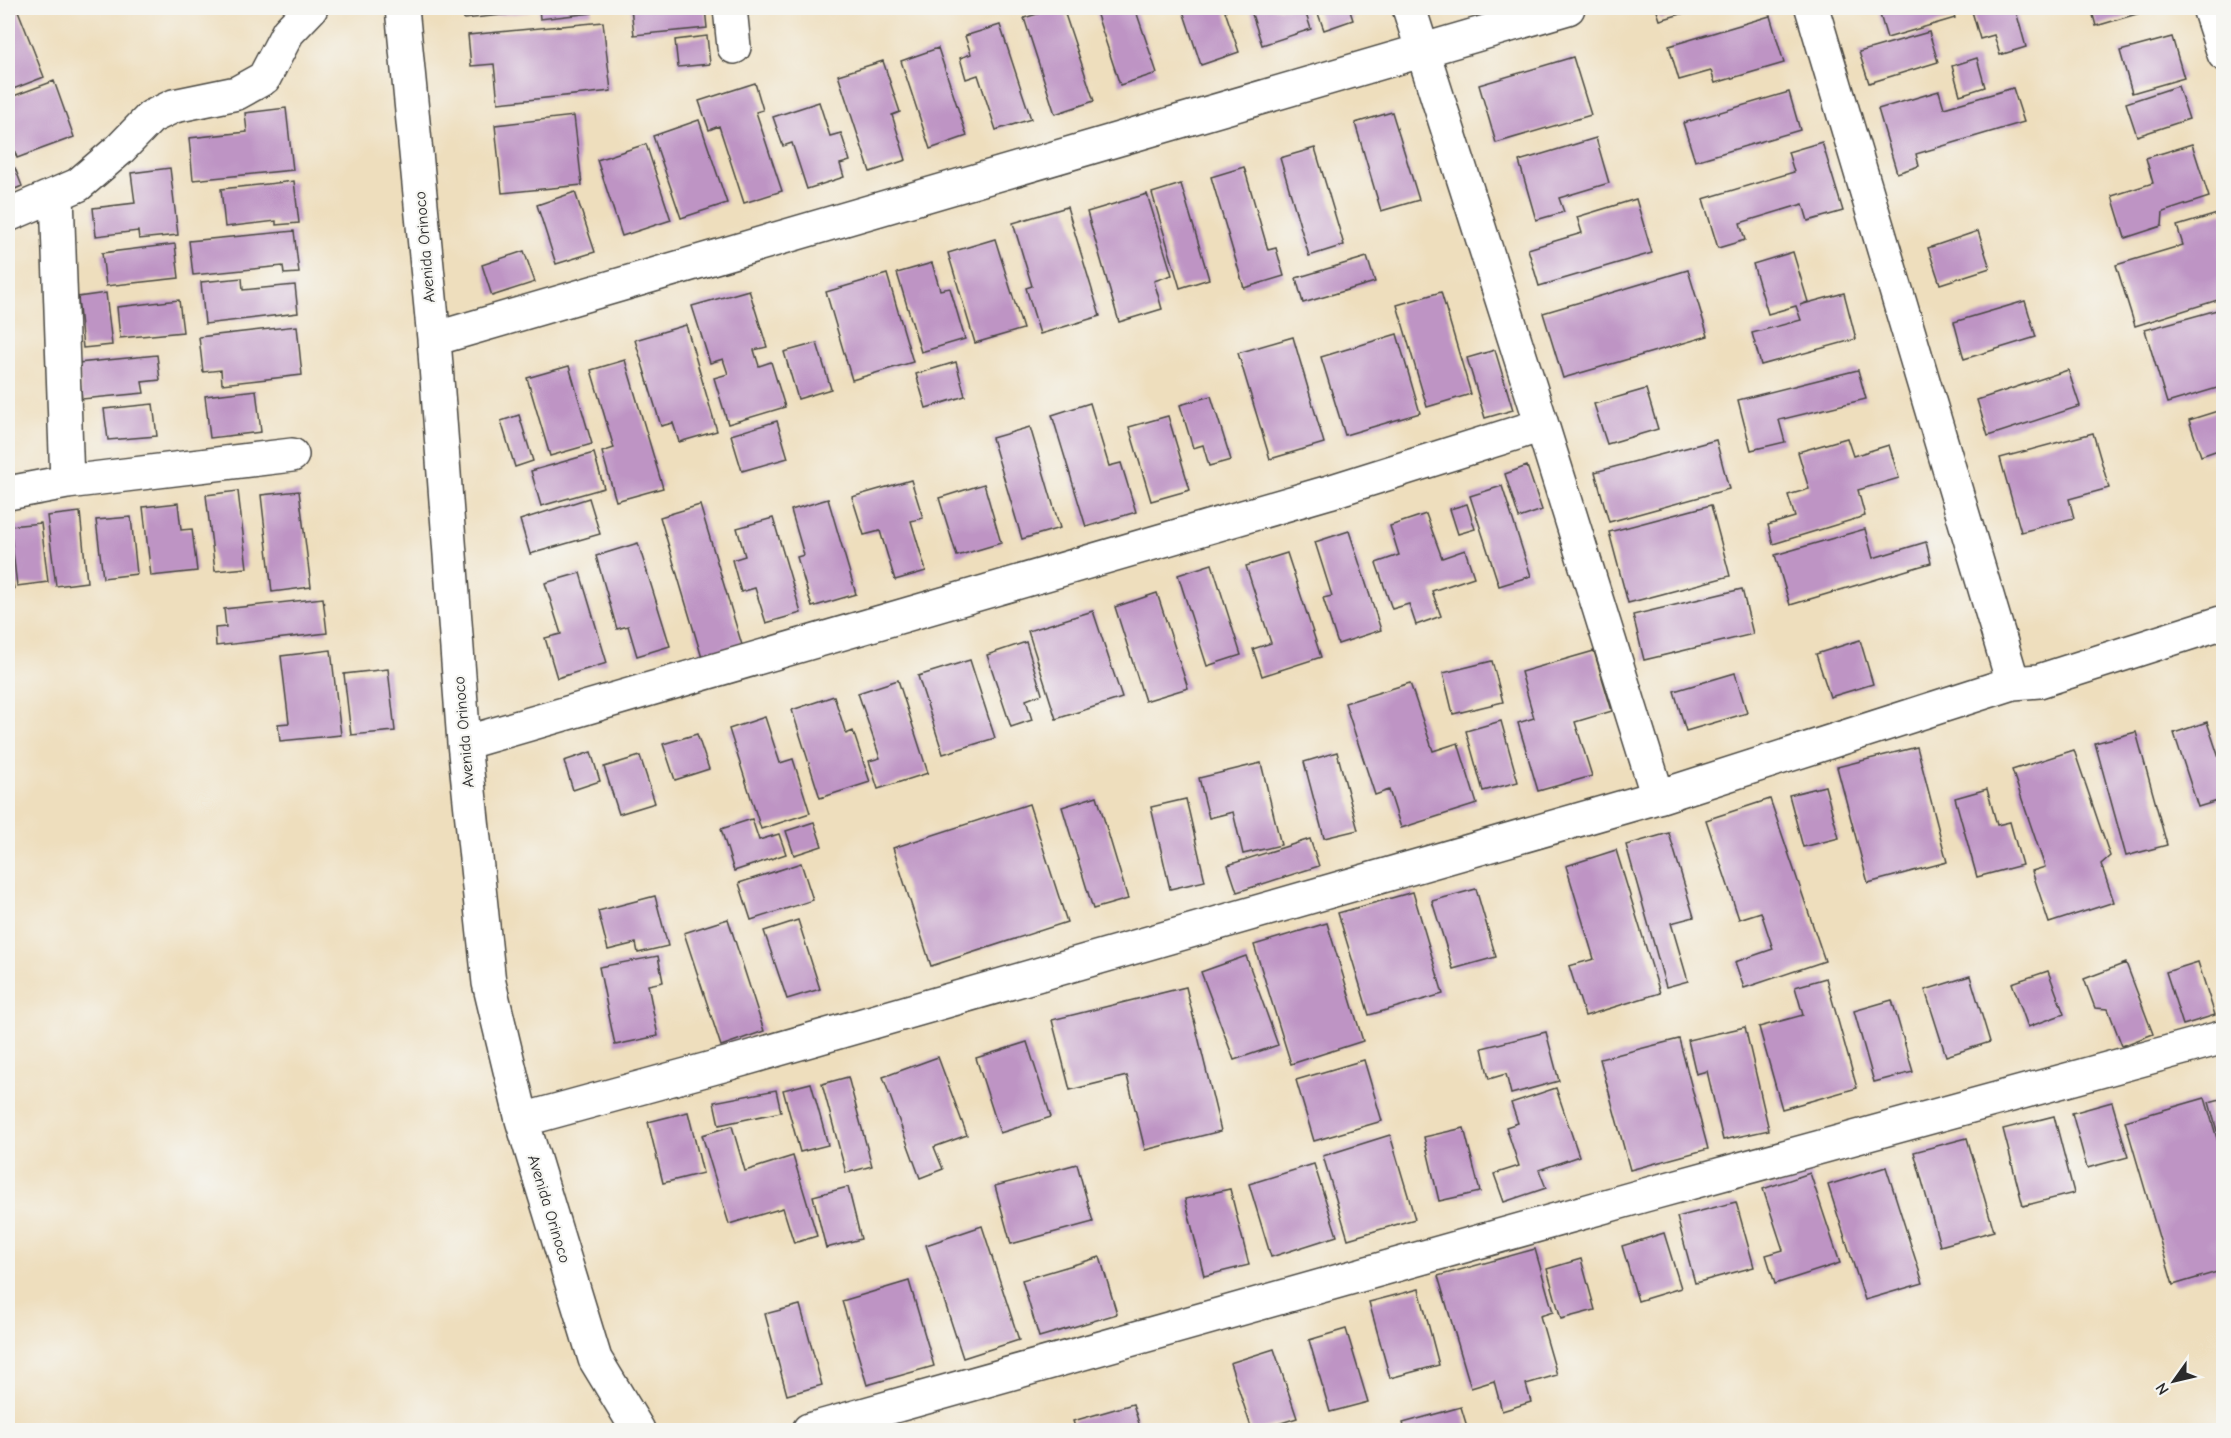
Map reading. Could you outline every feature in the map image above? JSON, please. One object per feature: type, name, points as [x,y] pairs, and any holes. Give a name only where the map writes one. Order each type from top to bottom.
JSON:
[{"type":"street","points":[[8,215],[78,185],[120,149],[151,117],[174,106],[237,93],[264,78],[288,32],[311,8]]},
{"type":"street","name":"Avenida Orinoco","points":[[402,8],[434,339],[464,743],[489,983],[522,1120],[595,1359],[638,1431]]},
{"type":"street","points":[[730,8],[734,47]]},
{"type":"street","points":[[1409,8],[1658,796]]},
{"type":"street","points":[[434,339],[1568,8]]},
{"type":"street","points":[[1812,8],[2013,683]]},
{"type":"street","points":[[2209,8],[2223,54]]},
{"type":"street","points":[[57,195],[67,482]]},
{"type":"street","points":[[464,743],[1329,492],[1542,425]]},
{"type":"street","points":[[8,493],[67,482],[292,455]]},
{"type":"street","points":[[522,1120],[723,1065],[1658,796],[2013,683],[2039,681],[2223,622]]},
{"type":"street","points":[[809,1431],[1645,1195],[2223,1037]]},
{"type":"building","points":[[8,8],[17,8],[44,77],[8,91]]},
{"type":"building","points":[[462,8],[530,8],[530,12],[464,19]]},
{"type":"building","points":[[539,8],[591,8],[592,13],[540,19]]},
{"type":"building","points":[[631,8],[705,8],[707,28],[634,35]]},
{"type":"building","points":[[1063,8],[1094,101],[1055,114],[1024,18]]},
{"type":"building","points":[[1135,8],[1157,73],[1120,85],[1095,9]]},
{"type":"building","points":[[1182,8],[1224,8],[1239,52],[1201,65]]},
{"type":"building","points":[[1250,8],[1304,8],[1311,29],[1262,45]]},
{"type":"building","points":[[1316,8],[1358,8],[1350,11],[1353,20],[1324,30]]},
{"type":"building","points":[[1656,8],[1686,8],[1688,12],[1660,20]]},
{"type":"building","points":[[1878,8],[1952,8],[1955,18],[1887,38]]},
{"type":"building","points":[[1971,8],[2015,8],[2026,47],[2000,55],[1994,35],[1980,39]]},
{"type":"building","points":[[2091,8],[2157,8],[2096,26]]},
{"type":"building","points":[[1770,16],[1784,63],[1715,83],[1711,71],[1679,80],[1669,46]]},
{"type":"building","points":[[603,22],[611,91],[498,103],[494,64],[471,66],[468,35]]},
{"type":"building","points":[[1000,25],[1031,119],[996,130],[978,75],[966,79],[960,58],[971,54],[965,36]]},
{"type":"building","points":[[1929,32],[1938,62],[1869,83],[1859,52]]},
{"type":"building","points":[[707,36],[710,64],[678,67],[675,40]]},
{"type":"building","points":[[2172,37],[2184,78],[2132,93],[2120,51]]},
{"type":"building","points":[[938,48],[967,136],[930,149],[901,61]]},
{"type":"building","points":[[1573,57],[1591,115],[1496,143],[1479,85]]},
{"type":"building","points":[[1977,58],[1985,87],[1960,95],[1952,66]]},
{"type":"building","points":[[883,61],[900,112],[892,115],[906,160],[870,172],[838,75]]},
{"type":"building","points":[[54,81],[74,137],[17,158],[8,132],[8,98]]},
{"type":"building","points":[[755,83],[763,110],[756,112],[782,191],[744,203],[719,126],[709,130],[699,101]]},
{"type":"building","points":[[2178,86],[2189,119],[2137,136],[2126,103]]},
{"type":"building","points":[[2013,88],[2024,122],[1916,154],[1919,166],[1897,173],[1878,109],[1939,91],[1944,108]]},
{"type":"building","points":[[1789,92],[1800,130],[1695,161],[1683,123]]},
{"type":"building","points":[[819,102],[830,136],[841,133],[850,161],[840,164],[844,177],[807,189],[792,143],[783,146],[773,117]]},
{"type":"building","points":[[286,108],[293,170],[193,180],[189,138],[247,132],[245,113]]},
{"type":"building","points":[[1392,112],[1419,200],[1381,211],[1355,123]]},
{"type":"building","points":[[574,116],[582,185],[502,193],[495,125]]},
{"type":"building","points":[[699,120],[727,203],[681,218],[653,136]]},
{"type":"building","points":[[1596,138],[1609,183],[1559,198],[1564,212],[1536,220],[1519,161]]},
{"type":"building","points":[[1822,142],[1843,211],[1808,221],[1803,204],[1740,223],[1745,240],[1718,248],[1703,199],[1794,172],[1788,152]]},
{"type":"building","points":[[646,144],[671,220],[622,236],[597,160]]},
{"type":"building","points":[[2192,144],[2209,197],[2163,212],[2162,226],[2125,238],[2112,196],[2153,183],[2146,158]]},
{"type":"building","points":[[1315,148],[1344,245],[1309,256],[1280,158]]},
{"type":"building","points":[[1244,167],[1268,250],[1276,248],[1284,276],[1244,288],[1211,177]]},
{"type":"building","points":[[15,168],[22,186],[8,192],[8,171]]},
{"type":"building","points":[[170,168],[178,235],[139,239],[138,231],[96,236],[93,208],[135,203],[131,173]]},
{"type":"building","points":[[294,181],[299,223],[276,225],[276,221],[225,227],[221,189]]},
{"type":"building","points":[[1181,184],[1209,279],[1180,288],[1152,193]]},
{"type":"building","points":[[575,192],[595,252],[556,264],[537,205]]},
{"type":"building","points":[[1147,194],[1172,275],[1154,281],[1162,309],[1119,322],[1087,212]]},
{"type":"building","points":[[1636,199],[1652,253],[1539,286],[1528,249],[1582,233],[1577,217]]},
{"type":"building","points":[[1067,207],[1100,316],[1040,334],[1026,288],[1032,286],[1013,223]]},
{"type":"building","points":[[2224,212],[2224,298],[2135,326],[2116,265],[2183,245],[2177,226]]},
{"type":"building","points":[[294,231],[299,273],[284,274],[283,266],[193,275],[189,241]]},
{"type":"building","points":[[1978,231],[1990,268],[1940,284],[1928,248]]},
{"type":"building","points":[[995,239],[1023,329],[975,343],[948,253]]},
{"type":"building","points":[[175,244],[179,278],[106,286],[102,253]]},
{"type":"building","points":[[524,251],[535,282],[492,296],[482,265]]},
{"type":"building","points":[[1793,252],[1808,302],[1800,305],[1844,293],[1856,339],[1761,365],[1752,333],[1801,320],[1796,306],[1768,314],[1753,264]]},
{"type":"building","points":[[1367,257],[1375,282],[1303,303],[1296,278]]},
{"type":"building","points":[[932,263],[940,290],[950,288],[965,339],[921,352],[897,273]]},
{"type":"building","points":[[1688,270],[1708,336],[1563,378],[1543,313]]},
{"type":"building","points":[[887,274],[913,362],[852,380],[826,292]]},
{"type":"building","points":[[242,278],[243,290],[295,285],[298,313],[205,324],[201,282]]},
{"type":"building","points":[[749,290],[767,347],[754,350],[759,366],[771,362],[785,407],[728,424],[714,378],[728,374],[723,359],[710,363],[692,306]]},
{"type":"building","points":[[1441,292],[1471,394],[1427,407],[1397,305]]},
{"type":"building","points":[[106,293],[112,345],[83,348],[78,297]]},
{"type":"building","points":[[179,300],[183,332],[120,338],[117,307]]},
{"type":"building","points":[[2025,301],[2036,337],[1964,359],[1954,322]]},
{"type":"building","points":[[2224,308],[2224,386],[2167,403],[2145,330]]},
{"type":"building","points":[[686,325],[717,431],[679,442],[673,423],[661,426],[635,340]]},
{"type":"building","points":[[297,326],[302,375],[222,384],[221,370],[203,372],[199,337]]},
{"type":"building","points":[[1397,334],[1420,413],[1345,435],[1321,357]]},
{"type":"building","points":[[1293,337],[1324,443],[1270,459],[1238,353]]},
{"type":"building","points":[[817,343],[831,389],[798,399],[784,352]]},
{"type":"building","points":[[1495,350],[1513,410],[1485,418],[1467,358]]},
{"type":"building","points":[[157,355],[160,380],[142,382],[144,393],[82,399],[78,363]]},
{"type":"building","points":[[625,360],[663,488],[616,501],[602,452],[614,448],[591,370]]},
{"type":"building","points":[[956,362],[965,396],[926,408],[916,374]]},
{"type":"building","points":[[569,366],[592,444],[550,456],[527,378]]},
{"type":"building","points":[[1858,370],[1866,399],[1779,420],[1785,442],[1751,450],[1738,400]]},
{"type":"building","points":[[2068,370],[2080,406],[1988,436],[1977,400]]},
{"type":"building","points":[[1646,389],[1658,429],[1607,444],[1594,404]]},
{"type":"building","points":[[256,390],[261,432],[210,438],[205,396]]},
{"type":"building","points":[[1211,396],[1231,460],[1209,466],[1203,445],[1193,448],[1180,405]]},
{"type":"building","points":[[1090,403],[1109,466],[1121,463],[1136,512],[1086,527],[1052,415]]},
{"type":"building","points":[[153,404],[157,436],[108,440],[104,409]]},
{"type":"building","points":[[2224,409],[2224,448],[2201,456],[2189,420]]},
{"type":"building","points":[[519,415],[533,461],[515,467],[501,421]]},
{"type":"building","points":[[1168,416],[1190,490],[1151,501],[1129,427]]},
{"type":"building","points":[[777,421],[788,458],[742,471],[731,435]]},
{"type":"building","points":[[1030,427],[1060,528],[1022,539],[992,438]]},
{"type":"building","points":[[2093,433],[2109,488],[2069,499],[2074,518],[2021,532],[2000,458]]},
{"type":"building","points":[[1847,438],[1853,456],[1889,445],[1899,478],[1858,490],[1865,516],[1773,544],[1768,525],[1795,517],[1788,495],[1809,489],[1798,452]]},
{"type":"building","points":[[1716,440],[1729,489],[1609,522],[1595,472]]},
{"type":"building","points":[[594,453],[604,488],[541,506],[531,471]]},
{"type":"building","points":[[1527,466],[1542,510],[1519,518],[1505,474]]},
{"type":"building","points":[[911,480],[923,518],[911,521],[926,571],[895,580],[880,531],[864,535],[852,497]]},
{"type":"building","points":[[984,484],[1001,543],[957,556],[939,498]]},
{"type":"building","points":[[1502,486],[1531,576],[1499,586],[1470,496]]},
{"type":"building","points":[[238,491],[247,568],[215,571],[206,495]]},
{"type":"building","points":[[299,491],[311,587],[272,592],[261,495]]},
{"type":"building","points":[[589,498],[600,534],[530,554],[520,520]]},
{"type":"building","points":[[828,499],[856,594],[812,607],[797,557],[804,555],[791,510]]},
{"type":"building","points":[[178,503],[181,530],[192,529],[197,571],[151,576],[143,507]]},
{"type":"building","points":[[1467,504],[1475,529],[1458,534],[1450,509]]},
{"type":"building","points":[[700,505],[742,645],[702,658],[660,517]]},
{"type":"building","points":[[1711,505],[1730,576],[1628,603],[1609,532]]},
{"type":"building","points":[[80,512],[87,582],[56,586],[47,516]]},
{"type":"building","points":[[1426,514],[1442,558],[1465,550],[1474,577],[1432,591],[1441,616],[1416,625],[1409,604],[1392,609],[1376,563],[1399,555],[1390,526]]},
{"type":"building","points":[[131,517],[137,574],[103,578],[96,520]]},
{"type":"building","points":[[773,518],[801,613],[766,623],[755,588],[741,592],[732,560],[745,556],[737,528]]},
{"type":"building","points":[[41,523],[48,582],[17,586],[10,526]]},
{"type":"building","points":[[1865,529],[1873,558],[1926,542],[1931,563],[1790,605],[1775,555]]},
{"type":"building","points":[[1349,531],[1381,630],[1338,644],[1323,598],[1332,596],[1315,542]]},
{"type":"building","points":[[638,543],[670,646],[637,656],[628,626],[617,629],[596,556]]},
{"type":"building","points":[[8,551],[14,589],[8,589]]},
{"type":"building","points":[[1287,553],[1321,657],[1262,676],[1253,649],[1271,643],[1246,566]]},
{"type":"building","points":[[1212,564],[1241,655],[1207,666],[1178,575]]},
{"type":"building","points":[[580,573],[607,663],[557,678],[545,638],[561,634],[545,583]]},
{"type":"building","points":[[1742,589],[1753,634],[1644,660],[1633,615]]},
{"type":"building","points":[[1157,593],[1188,688],[1145,701],[1115,607]]},
{"type":"building","points":[[323,598],[327,633],[216,646],[215,628],[226,627],[224,609]]},
{"type":"building","points":[[1093,611],[1122,698],[1056,719],[1028,631]]},
{"type":"building","points":[[1860,640],[1873,684],[1830,697],[1816,654]]},
{"type":"building","points":[[1026,642],[1042,694],[1026,700],[1032,720],[1011,727],[987,655]]},
{"type":"building","points":[[331,650],[341,735],[280,741],[278,724],[289,723],[281,656]]},
{"type":"building","points":[[1594,651],[1612,711],[1575,722],[1592,776],[1538,791],[1518,723],[1534,718],[1521,672]]},
{"type":"building","points":[[970,660],[995,738],[943,754],[918,676]]},
{"type":"building","points":[[1492,661],[1503,702],[1453,714],[1443,673]]},
{"type":"building","points":[[388,669],[395,731],[351,735],[344,674]]},
{"type":"building","points":[[1735,673],[1747,713],[1686,731],[1674,691]]},
{"type":"building","points":[[898,680],[928,773],[878,789],[869,761],[880,758],[858,693]]},
{"type":"building","points":[[1410,683],[1433,751],[1458,743],[1477,804],[1401,828],[1389,790],[1375,795],[1345,703]]},
{"type":"building","points":[[834,696],[846,734],[853,731],[870,782],[820,798],[792,710]]},
{"type":"building","points":[[765,717],[780,763],[793,759],[810,813],[761,829],[729,729]]},
{"type":"building","points":[[1501,721],[1518,782],[1483,791],[1466,731]]},
{"type":"building","points":[[2207,722],[2224,773],[2224,799],[2198,807],[2174,733]]},
{"type":"building","points":[[2136,732],[2167,845],[2126,856],[2095,743]]},
{"type":"building","points":[[697,734],[709,769],[675,780],[663,744]]},
{"type":"building","points":[[1917,747],[1947,862],[1868,883],[1837,767]]},
{"type":"building","points":[[2074,750],[2110,856],[2101,864],[2114,902],[2049,923],[2032,871],[2045,867],[2012,770]]},
{"type":"building","points":[[591,752],[600,781],[573,790],[564,761]]},
{"type":"building","points":[[1337,752],[1358,830],[1324,838],[1304,762]]},
{"type":"building","points":[[640,756],[655,803],[619,814],[604,767]]},
{"type":"building","points":[[1261,763],[1281,845],[1243,854],[1233,812],[1209,818],[1199,778]]},
{"type":"building","points":[[1825,786],[1839,838],[1803,847],[1789,795]]},
{"type":"building","points":[[1987,789],[1997,825],[2010,822],[2022,865],[1977,877],[1955,798]]},
{"type":"building","points":[[1097,796],[1128,899],[1093,909],[1062,807]]},
{"type":"building","points":[[1186,799],[1205,881],[1170,889],[1151,807]]},
{"type":"building","points":[[1770,799],[1825,961],[1744,988],[1735,962],[1773,949],[1761,912],[1739,919],[1706,820]]},
{"type":"building","points":[[1029,804],[1067,922],[931,966],[893,848]]},
{"type":"building","points":[[752,819],[759,840],[779,834],[786,854],[734,871],[721,829]]},
{"type":"building","points":[[814,822],[822,846],[794,855],[786,831]]},
{"type":"building","points":[[1669,833],[1694,917],[1671,923],[1688,981],[1666,987],[1626,845]]},
{"type":"building","points":[[1310,839],[1319,866],[1237,892],[1228,865]]},
{"type":"building","points":[[1616,850],[1660,993],[1585,1016],[1569,966],[1594,959],[1566,866]]},
{"type":"building","points":[[801,863],[813,900],[751,920],[739,883]]},
{"type":"building","points":[[1476,889],[1496,957],[1453,969],[1432,901]]},
{"type":"building","points":[[1413,892],[1443,994],[1369,1015],[1338,913]]},
{"type":"building","points":[[655,896],[668,946],[638,953],[636,943],[608,950],[598,911]]},
{"type":"building","points":[[728,919],[764,1031],[721,1046],[684,933]]},
{"type":"building","points":[[798,920],[820,989],[787,999],[764,931]]},
{"type":"building","points":[[1327,923],[1363,1041],[1291,1064],[1254,945]]},
{"type":"building","points":[[658,956],[663,982],[648,985],[658,1036],[615,1045],[599,967]]},
{"type":"building","points":[[1246,956],[1278,1045],[1234,1060],[1201,972]]},
{"type":"building","points":[[2198,962],[2215,1015],[2183,1025],[2166,972]]},
{"type":"building","points":[[2126,963],[2153,1034],[2122,1046],[2108,1009],[2095,1008],[2084,979]]},
{"type":"building","points":[[2048,971],[2064,1014],[2028,1027],[2012,983]]},
{"type":"building","points":[[1970,976],[1990,1042],[1946,1056],[1925,990]]},
{"type":"building","points":[[1826,978],[1857,1088],[1782,1109],[1759,1027],[1803,1015],[1795,987]]},
{"type":"building","points":[[1186,987],[1221,1131],[1145,1150],[1127,1076],[1070,1090],[1052,1020]]},
{"type":"building","points":[[1892,1000],[1913,1072],[1874,1082],[1854,1011]]},
{"type":"building","points":[[1745,1027],[1769,1130],[1723,1140],[1707,1071],[1696,1074],[1688,1040]]},
{"type":"building","points":[[1546,1032],[1559,1081],[1511,1094],[1506,1074],[1489,1079],[1482,1048]]},
{"type":"building","points":[[1679,1039],[1708,1149],[1630,1170],[1600,1059]]},
{"type":"building","points":[[1027,1042],[1051,1117],[1000,1133],[976,1058]]},
{"type":"building","points":[[938,1057],[967,1135],[934,1147],[943,1169],[920,1178],[883,1077]]},
{"type":"building","points":[[1364,1060],[1382,1121],[1314,1141],[1296,1080]]},
{"type":"building","points":[[848,1077],[872,1166],[846,1173],[822,1084]]},
{"type":"building","points":[[811,1083],[828,1145],[800,1152],[783,1090]]},
{"type":"building","points":[[1556,1088],[1579,1156],[1539,1170],[1546,1188],[1504,1202],[1494,1174],[1519,1166],[1506,1127],[1518,1123],[1511,1103]]},
{"type":"building","points":[[776,1090],[781,1112],[719,1125],[714,1102]]},
{"type":"building","points":[[2205,1098],[2218,1142],[2224,1141],[2224,1270],[2173,1285],[2125,1121]]},
{"type":"building","points":[[2224,1098],[2224,1130],[2217,1131],[2209,1102]]},
{"type":"building","points":[[2112,1102],[2128,1157],[2087,1168],[2072,1113]]},
{"type":"building","points":[[688,1112],[703,1173],[663,1183],[648,1122]]},
{"type":"building","points":[[2054,1116],[2074,1193],[2023,1206],[2003,1129]]},
{"type":"building","points":[[732,1126],[745,1171],[793,1156],[817,1236],[794,1243],[783,1208],[729,1224],[702,1135]]},
{"type":"building","points":[[1464,1128],[1480,1192],[1439,1201],[1424,1137]]},
{"type":"building","points":[[1390,1135],[1415,1219],[1348,1239],[1323,1156]]},
{"type":"building","points":[[1967,1138],[1994,1231],[1940,1246],[1914,1152]]},
{"type":"building","points":[[1077,1164],[1093,1222],[1011,1244],[995,1186]]},
{"type":"building","points":[[1314,1164],[1337,1236],[1271,1257],[1249,1184]]},
{"type":"building","points":[[1886,1167],[1923,1283],[1865,1300],[1828,1185]]},
{"type":"building","points":[[1810,1173],[1840,1263],[1775,1284],[1766,1255],[1783,1250],[1763,1189]]},
{"type":"building","points":[[848,1187],[861,1239],[826,1248],[813,1196]]},
{"type":"building","points":[[1230,1189],[1249,1265],[1204,1276],[1185,1199]]},
{"type":"building","points":[[1736,1202],[1754,1267],[1695,1283],[1677,1217]]},
{"type":"building","points":[[982,1226],[1019,1340],[963,1358],[926,1245]]},
{"type":"building","points":[[1664,1233],[1681,1288],[1638,1301],[1622,1246]]},
{"type":"building","points":[[1535,1249],[1553,1312],[1540,1316],[1557,1375],[1526,1384],[1531,1402],[1502,1411],[1494,1381],[1471,1388],[1438,1276]]},
{"type":"building","points":[[1100,1257],[1117,1314],[1039,1337],[1022,1280]]},
{"type":"building","points":[[1581,1259],[1595,1310],[1561,1319],[1547,1269]]},
{"type":"building","points":[[909,1281],[934,1366],[867,1385],[842,1301]]},
{"type":"building","points":[[1419,1289],[1439,1365],[1390,1378],[1369,1302]]},
{"type":"building","points":[[800,1305],[822,1385],[787,1395],[765,1314]]},
{"type":"building","points":[[1346,1329],[1368,1402],[1330,1412],[1309,1340]]},
{"type":"building","points":[[1274,1349],[1297,1418],[1259,1430],[1252,1430],[1230,1363]]},
{"type":"building","points":[[1133,1404],[1141,1430],[1076,1430],[1073,1421]]},
{"type":"building","points":[[1461,1407],[1468,1430],[1405,1430],[1403,1423]]}]
